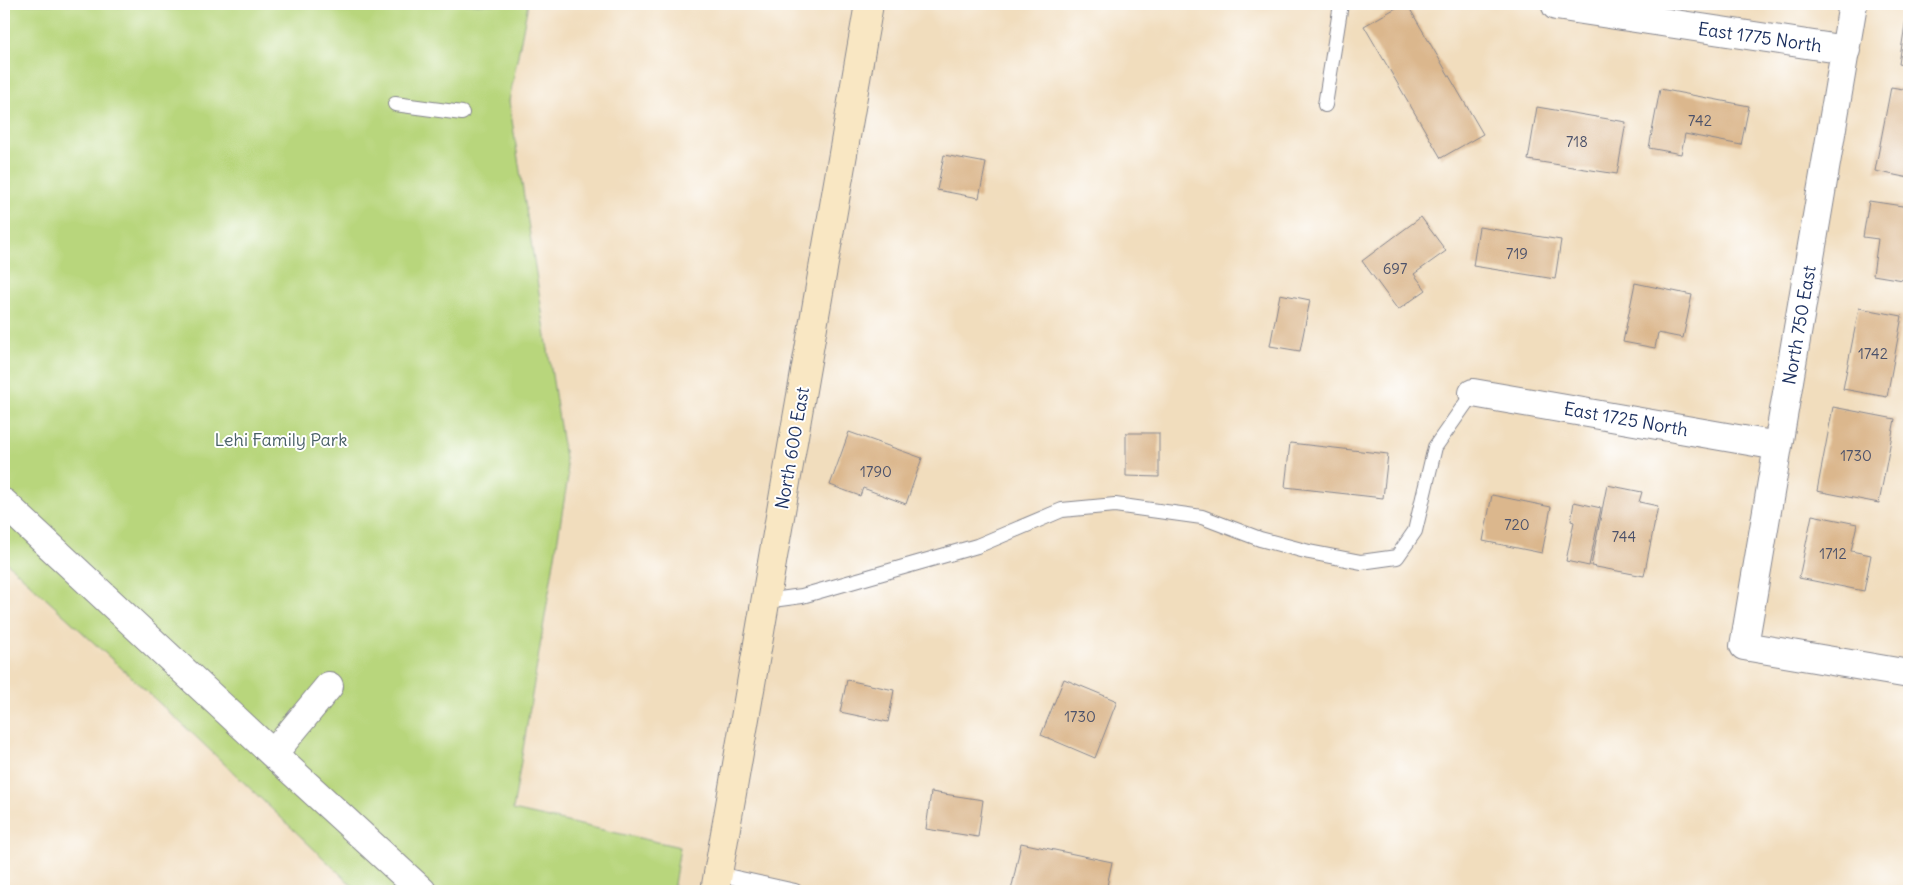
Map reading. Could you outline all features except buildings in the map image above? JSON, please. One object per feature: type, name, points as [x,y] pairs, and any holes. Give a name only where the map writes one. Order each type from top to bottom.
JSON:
[{"type":"street","name":"North 600 East","points":[[717,883],[869,4]]},
{"type":"street","name":"North 750 East","points":[[1853,4],[1744,646],[1909,674]]},
{"type":"street","name":"East 1775 North","points":[[1548,5],[1846,50]]},
{"type":"street","name":"East 1725 North","points":[[1473,393],[1778,446]]},
{"type":"street","points":[[4,503],[422,891]]},
{"type":"street","points":[[273,754],[329,686]]},
{"type":"lane","points":[[1326,105],[1341,4]]},
{"type":"lane","points":[[395,104],[462,113]]},
{"type":"lane","points":[[765,601],[802,596],[977,546],[1062,510],[1115,504],[1202,518],[1260,539],[1317,554],[1361,562],[1397,557],[1415,531],[1435,447],[1473,393]]},
{"type":"lane","points":[[717,883],[795,891]]},
{"type":"green space","name":"Lehi Family Park","points":[[4,4],[528,4],[509,101],[568,477],[513,810],[680,847],[673,891],[358,891],[194,735],[4,560]]}]
